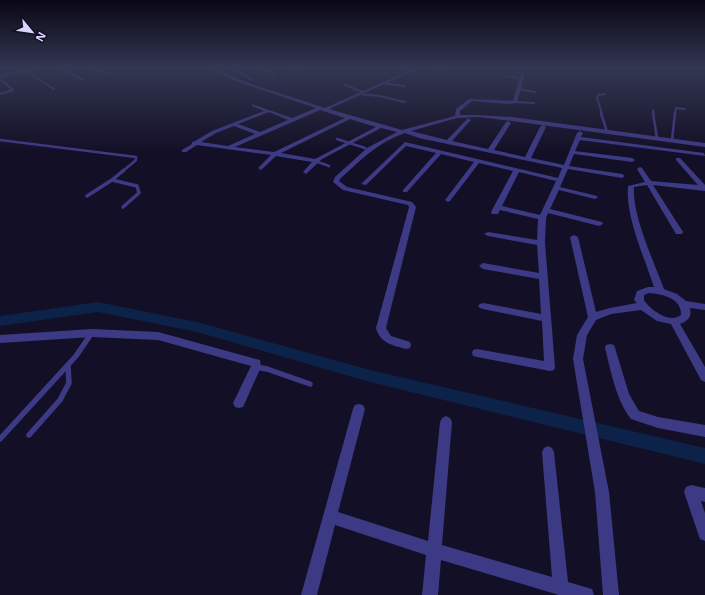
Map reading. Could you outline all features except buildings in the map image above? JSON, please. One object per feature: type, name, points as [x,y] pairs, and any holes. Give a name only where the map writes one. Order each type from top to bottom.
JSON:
[{"type":"street","points":[[282,96],[379,127],[566,167],[622,176]]},
{"type":"street","points":[[230,147],[292,120],[354,96]]},
{"type":"street","points":[[457,117],[458,110],[470,100],[508,103],[515,102],[516,96]]},
{"type":"street","points":[[254,105],[292,120]]},
{"type":"street","points":[[184,151],[194,143],[214,132],[268,111]]},
{"type":"street","points":[[406,346],[385,338],[382,334],[381,328],[413,207],[410,203],[345,189],[336,182],[337,178],[369,149],[404,132],[457,117],[478,116],[505,118],[705,145]]},
{"type":"street","points":[[260,168],[274,154],[350,118]]},
{"type":"street","points":[[448,142],[468,120]]},
{"type":"street","points":[[490,151],[508,123]]},
{"type":"street","points":[[233,124],[260,134]]},
{"type":"street","points":[[306,172],[316,162],[379,127]]},
{"type":"street","points":[[527,159],[543,127]]},
{"type":"street","points":[[477,353],[550,367],[541,243],[542,218],[559,184],[579,136],[704,155]]},
{"type":"street","points":[[194,143],[230,147],[316,162]]},
{"type":"street","points":[[364,184],[405,144],[517,170],[595,197]]},
{"type":"street","points":[[405,191],[440,152]]},
{"type":"street","points":[[572,152],[632,160]]},
{"type":"street","points":[[678,159],[705,188]]},
{"type":"street","points":[[448,200],[478,161]]},
{"type":"street","points":[[640,169],[679,232]]},
{"type":"street","points":[[517,170],[497,209],[542,218]]},
{"type":"street","points":[[660,291],[634,214],[629,191],[631,186],[649,183],[705,188]]},
{"type":"street","points":[[546,210],[599,224]]},
{"type":"street","points":[[488,234],[541,243]]},
{"type":"street","points":[[574,237],[593,317]]},
{"type":"street","points":[[483,266],[544,277]]},
{"type":"street","points":[[648,290],[660,291],[673,296],[683,304],[686,308],[686,316],[684,319],[674,321],[654,316],[642,306],[639,300],[640,293],[648,290]]},
{"type":"street","points":[[683,304],[705,308]]},
{"type":"street","points":[[483,306],[546,318]]},
{"type":"street","points":[[610,595],[602,492],[578,359],[582,336],[593,317],[610,311],[642,306]]},
{"type":"street","points":[[674,321],[705,377]]},
{"type":"street","points":[[0,339],[92,334],[158,336],[256,363],[256,367],[239,404]]},
{"type":"street","points":[[610,348],[628,406],[635,414],[646,419],[705,431]]},
{"type":"street","points":[[309,595],[359,409]]},
{"type":"street","points":[[430,595],[446,422]]},
{"type":"street","points":[[548,452],[561,588]]},
{"type":"street","points":[[705,495],[691,492],[705,534]]},
{"type":"street","points":[[331,517],[433,550],[586,595]]},
{"type":"lane","points":[[379,96],[405,102]]},
{"type":"lane","points":[[598,96],[597,98],[607,132]]},
{"type":"lane","points":[[515,102],[534,103]]},
{"type":"lane","points":[[672,140],[675,110],[676,108],[685,109]]},
{"type":"lane","points":[[653,110],[657,138]]},
{"type":"lane","points":[[337,139],[365,148]]},
{"type":"lane","points":[[0,140],[137,158],[112,180],[87,196]]},
{"type":"lane","points":[[316,162],[329,166]]},
{"type":"lane","points":[[112,180],[137,186],[139,189],[139,192],[123,207]]},
{"type":"lane","points":[[0,439],[68,366],[92,334]]},
{"type":"lane","points":[[29,435],[60,400],[68,383],[68,366]]},
{"type":"lane","points":[[256,367],[268,369],[310,384]]},
{"type":"waterway","points":[[0,321],[98,307],[197,327],[370,376],[705,456]]}]
